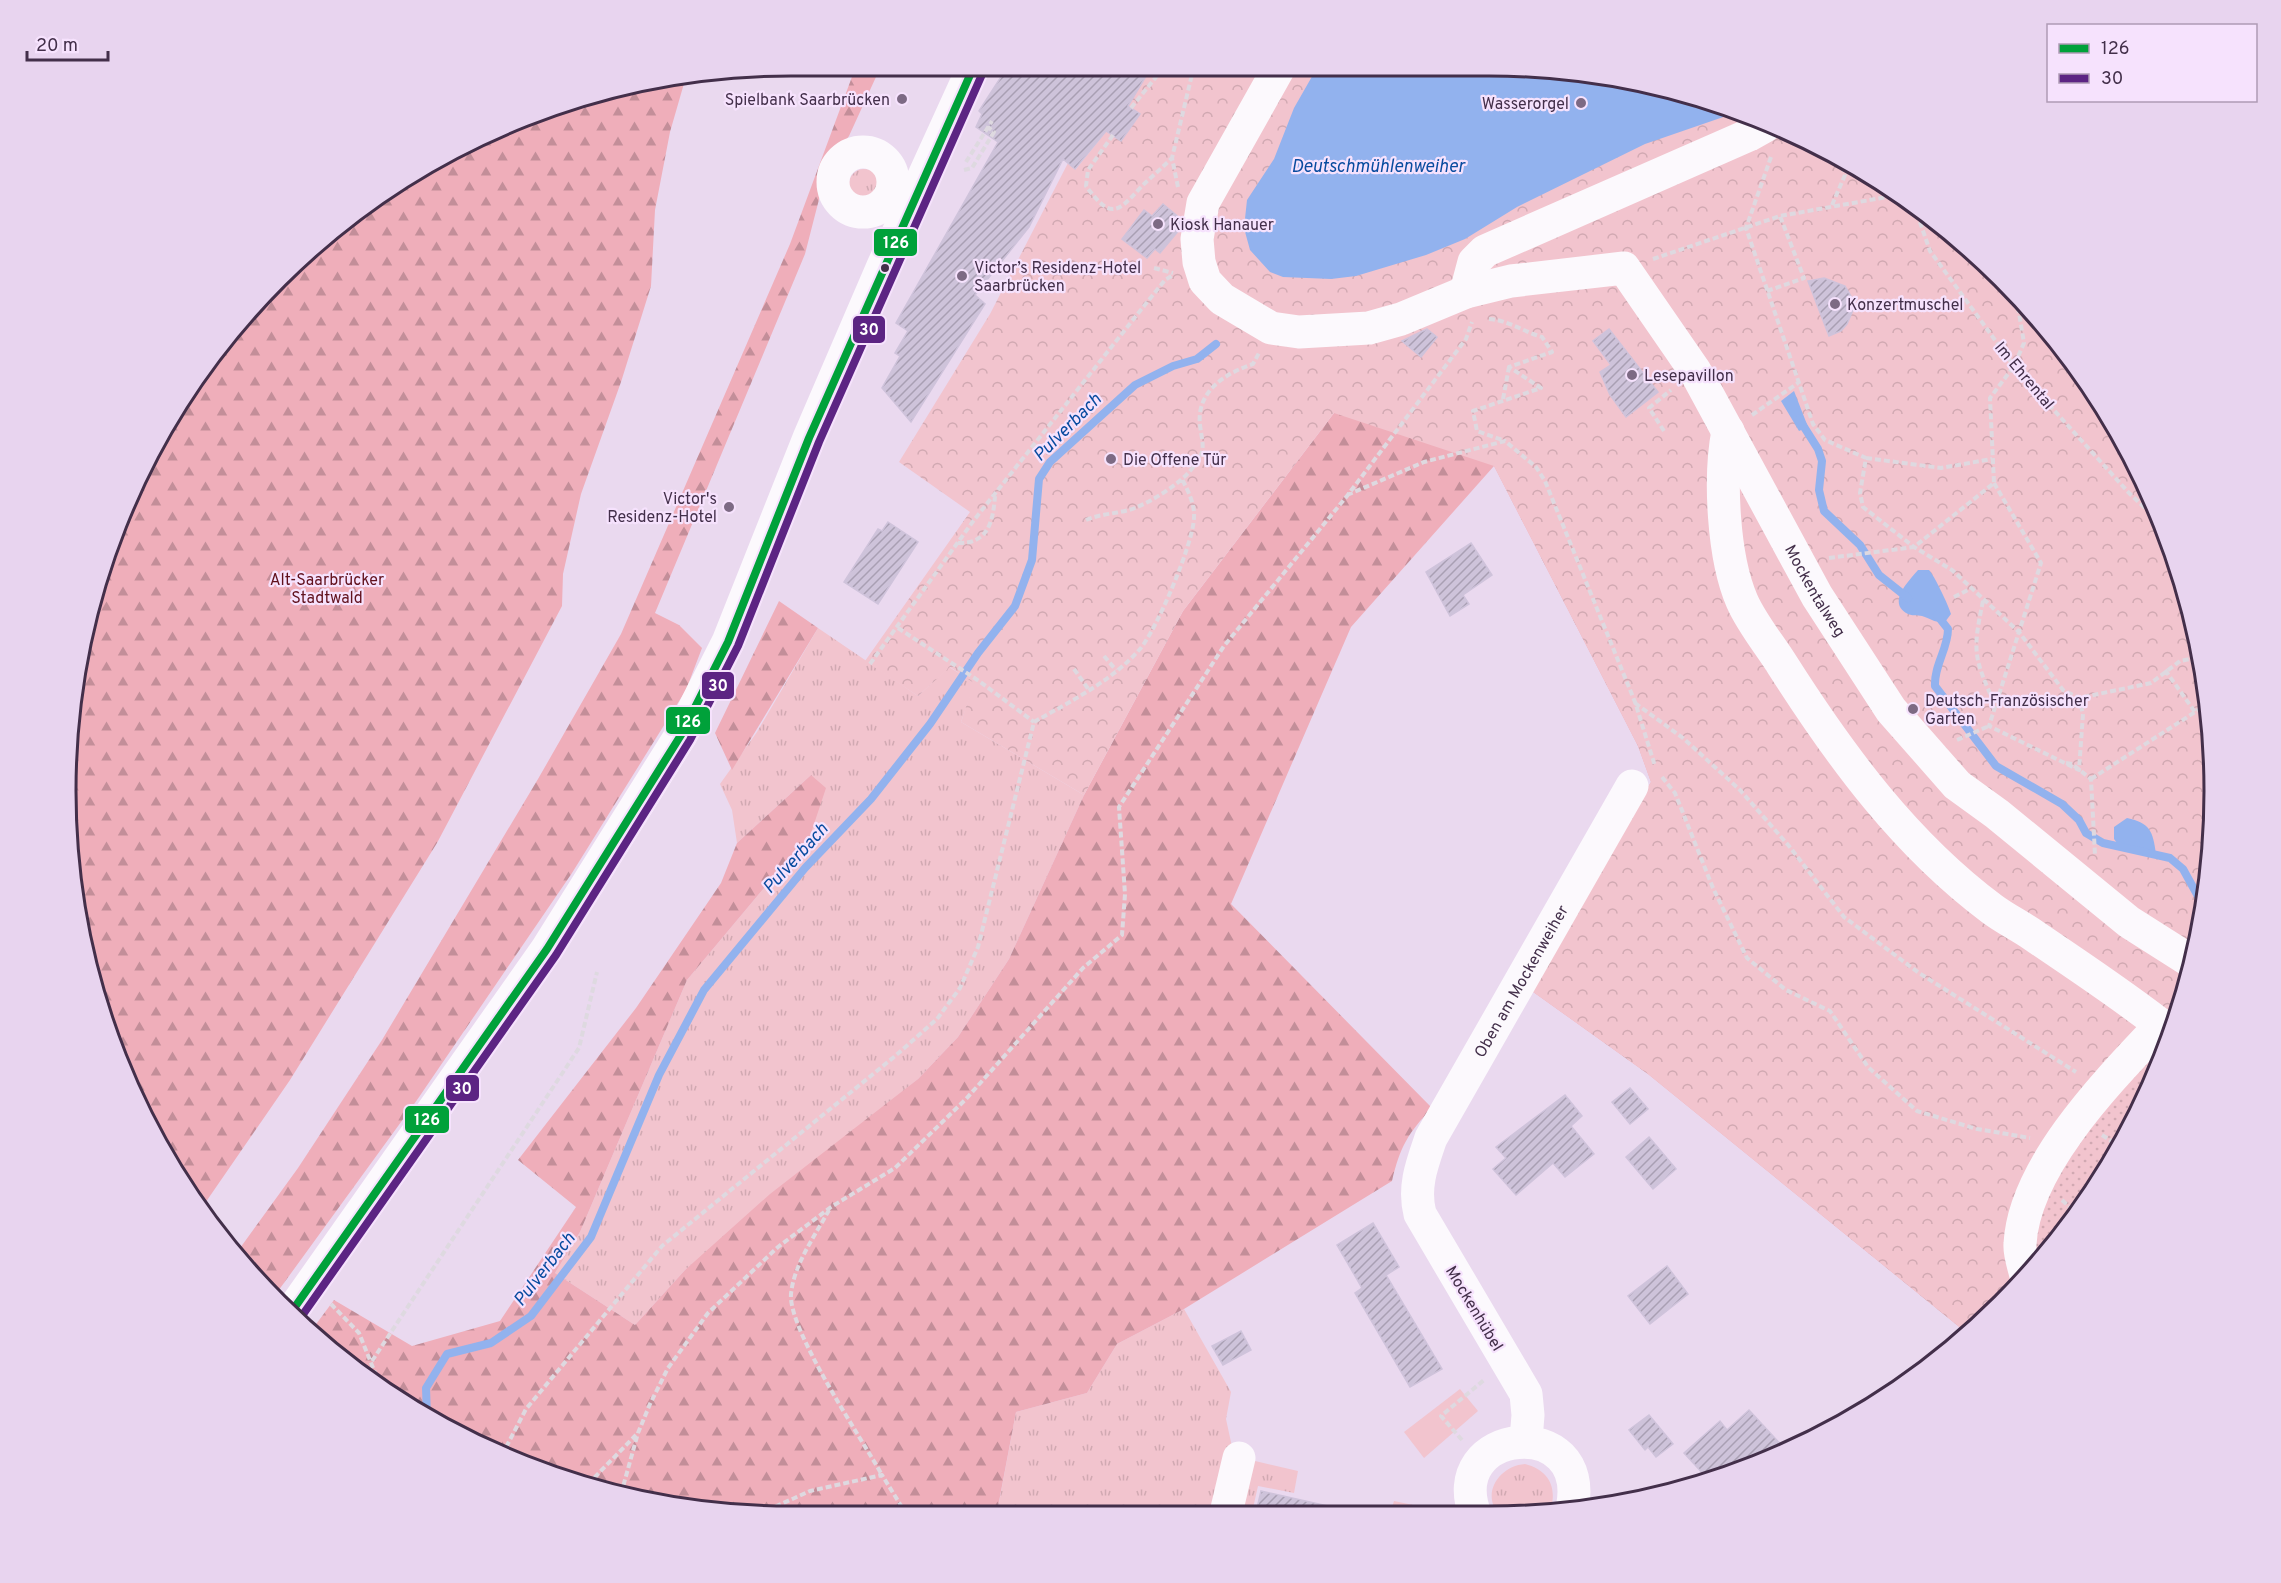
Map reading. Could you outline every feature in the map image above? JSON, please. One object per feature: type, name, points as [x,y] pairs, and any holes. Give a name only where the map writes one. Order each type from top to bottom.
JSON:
[{"type":"street","points":[[296,1306],[548,949],[681,735],[728,642],[818,417],[883,266],[969,76]]},
{"type":"street","points":[[1274,76],[1203,203],[1197,238],[1199,262],[1205,281],[1222,299],[1271,328],[1299,332],[1369,328],[1428,309],[1470,306],[1510,281],[1624,268]]},
{"type":"street","points":[[1470,306],[1474,262],[1485,251],[1749,135],[1769,138]]},
{"type":"street","name":"Mockentalweg","points":[[1624,268],[1695,371],[1817,596],[1890,710],[1958,785],[2005,820],[2129,922],[2185,957]]},
{"type":"street","points":[[1728,431],[1725,450],[1727,526],[1730,554],[1742,601],[1812,711],[1870,792],[1938,863],[1992,910],[2164,1028]]},
{"type":"street","name":"Oben am Mockenweiher","points":[[1418,1178],[1431,1138],[1442,1118],[1644,778]]},
{"type":"street","points":[[2024,1266],[2020,1246],[2028,1202],[2039,1178],[2101,1088],[2163,1032]]},
{"type":"street","name":"Mockenhübel","points":[[1418,1178],[1416,1198],[1420,1214],[1526,1394],[1528,1416],[1526,1440]]},
{"type":"street","points":[[1468,1506],[1472,1477],[1481,1460],[1493,1449],[1509,1442],[1526,1440],[1542,1444],[1556,1453],[1567,1465],[1578,1501]]},
{"type":"street","points":[[1228,1506],[1239,1458]]},
{"type":"path","points":[[1131,108],[1157,76]]},
{"type":"path","points":[[1192,76],[1172,158],[1175,180],[1181,192],[1200,212]]},
{"type":"path","points":[[966,163],[992,121]]},
{"type":"path","points":[[964,170],[972,168],[994,132],[988,127]]},
{"type":"path","points":[[1111,137],[1089,170],[1086,186],[1099,203],[1112,210],[1125,207],[1172,158]]},
{"type":"path","points":[[1769,138],[1746,228],[1813,424],[1825,440],[1866,458],[1941,468],[1992,459]]},
{"type":"path","points":[[1832,206],[1845,176],[1844,170]]},
{"type":"path","points":[[1624,268],[1780,216],[1887,197]]},
{"type":"path","points":[[1767,291],[1804,278],[1780,216]]},
{"type":"path","name":"Im Ehrental","points":[[1919,220],[1930,251],[2014,366],[2146,509]]},
{"type":"path","points":[[870,664],[995,494],[1159,288],[1176,273],[1154,268]]},
{"type":"path","points":[[623,1486],[638,1433],[668,1368],[708,1313],[778,1246],[831,1207],[895,1168],[966,1099],[1083,968],[1122,935],[1125,894],[1119,807],[1224,646],[1347,495],[1466,339],[1470,306]]},
{"type":"path","points":[[1963,738],[1989,726],[2042,563],[1994,483],[1990,398],[2014,366],[2024,343],[2019,311]]},
{"type":"path","points":[[1483,319],[1510,323],[1527,333],[1542,337],[1552,352],[1509,368]]},
{"type":"path","points":[[1086,520],[1098,514],[1135,508],[1182,479],[1203,451],[1204,438],[1200,424],[1202,406],[1210,388],[1229,372],[1253,364],[1271,328]]},
{"type":"path","points":[[1503,399],[1509,368]]},
{"type":"path","points":[[1509,368],[1541,388],[1473,411],[1478,430],[1505,441],[1536,467],[1545,481],[1635,702],[1653,761]]},
{"type":"path","points":[[1664,431],[1648,408],[1695,371]]},
{"type":"path","points":[[1728,431],[1798,383]]},
{"type":"path","points":[[1347,495],[1424,462],[1505,441]]},
{"type":"path","points":[[1866,458],[1860,493],[1863,507],[1914,547],[1952,570],[2019,632],[2063,690],[2079,698],[2092,698],[2151,683],[2165,670],[2180,661],[2192,660]]},
{"type":"path","points":[[506,1447],[526,1409],[662,1246],[789,1144],[937,1019],[960,988],[978,947],[1034,722],[1089,690],[1141,648],[1166,603],[1181,564],[1194,518],[1191,498],[1182,479]]},
{"type":"path","points":[[1859,554],[1914,547],[1994,483]]},
{"type":"path","points":[[957,543],[972,544],[982,538],[992,517],[995,494]]},
{"type":"path","points":[[1954,597],[1970,589]]},
{"type":"path","points":[[1983,600],[1975,638],[1977,662],[1995,706]]},
{"type":"path","points":[[898,628],[977,680],[1034,722]]},
{"type":"path","points":[[1104,656],[1116,670]]},
{"type":"path","points":[[1074,669],[1089,690]]},
{"type":"path","points":[[2165,670],[2195,712]]},
{"type":"path","points":[[2079,698],[2083,714],[2079,770]]},
{"type":"path","points":[[1635,702],[1683,738],[1740,790],[1789,846],[1844,917],[1919,973],[2101,1088]]},
{"type":"path","points":[[2091,779],[2199,709]]},
{"type":"path","points":[[1989,726],[2079,770],[2091,779]]},
{"type":"path","points":[[1644,778],[1675,793],[1713,888],[1747,958],[1786,990],[1830,1011],[1868,1067],[1917,1112],[1977,1129],[2033,1138],[2056,1152]]},
{"type":"path","points":[[2091,779],[2094,846]]},
{"type":"path","points":[[372,1361],[579,1048],[597,972]]},
{"type":"path","points":[[2100,1133],[2113,1142]]},
{"type":"path","points":[[831,1207],[801,1262],[791,1296],[802,1339],[901,1506]]},
{"type":"path","points":[[328,1301],[358,1333],[376,1373]]},
{"type":"path","points":[[1481,1460],[1441,1416],[1507,1362]]},
{"type":"path","points":[[594,1478],[638,1433]]},
{"type":"path","points":[[777,1506],[810,1491],[882,1475]]},
{"type":"green space","points":[[852,76],[876,76],[849,136],[834,155],[825,176],[805,254],[655,613],[679,625],[702,648],[686,690],[572,873],[417,1100],[279,1290],[241,1247],[298,1168],[382,1040],[538,779],[621,634],[790,244]]},
{"type":"green space","name":"Deutsch-Französischer Garten","points":[[1115,76],[1490,76],[1536,78],[1629,90],[1719,114],[1806,150],[1847,172],[1925,224],[1961,254],[2027,320],[2057,356],[2109,434],[2131,475],[2167,562],[2191,652],[2198,698],[2203,745],[2203,838],[2191,931],[2180,977],[2167,1021],[2131,1108],[2109,1149],[2057,1227],[2027,1263],[1961,1329],[1648,1074],[1529,989],[1651,782],[1638,746],[1494,466],[1334,413],[1183,611],[1084,795],[961,722],[974,683],[950,667],[918,696],[865,661],[970,512],[899,462],[990,314],[1068,163],[1076,169],[1105,133]]},
{"type":"green space","name":"Alt-Saarbrücker Stadtwald","points":[[683,85],[670,132],[655,210],[651,286],[621,382],[581,494],[563,574],[562,606],[437,843],[290,1080],[206,1202],[172,1149],[150,1108],[114,1021],[101,977],[90,931],[78,838],[76,792],[78,745],[90,652],[114,562],[131,518],[172,434],[224,356],[286,286],[356,224],[434,172],[518,131],[562,114],[606,101]]},
{"type":"green space","points":[[864,169],[875,173],[879,184],[875,195],[864,199],[853,195],[849,184],[853,173]]},
{"type":"green space","points":[[1457,344],[1997,1295],[1961,1329],[1648,1074],[1529,989],[1651,782],[1638,746],[1494,466],[1351,627],[1231,904],[1432,1108],[1406,1141],[1392,1181],[1184,1309],[1117,1344],[1087,1393],[1016,1412],[998,1506],[745,1505],[652,1493],[606,1482],[562,1469],[518,1452],[434,1411],[356,1359],[316,1325],[334,1300],[412,1346],[500,1321],[576,1207],[518,1160],[636,1008],[721,883],[737,843],[811,775],[826,788],[808,842],[790,857],[687,980],[580,1232],[555,1273],[635,1325],[685,1270],[770,1194],[918,1079],[958,1037],[1009,959],[1084,795],[1183,611],[1334,413]]},
{"type":"green space","points":[[779,601],[818,628],[732,770],[715,733]]},
{"type":"green space","points":[[818,628],[918,696],[949,667],[975,683],[961,722],[1084,795],[1009,959],[958,1037],[918,1079],[685,1270],[635,1325],[555,1273],[580,1232],[687,980],[790,857],[808,842],[811,775],[737,843],[732,810],[720,784],[757,732]]},
{"type":"green space","points":[[2155,1052],[2131,1108],[2109,1149],[2057,1227],[2026,1264],[2028,1202]]},
{"type":"green space","points":[[1184,1309],[1231,1392],[1226,1419],[1234,1456],[1298,1471],[1294,1493],[1258,1486],[1253,1506],[998,1506],[1016,1412],[1087,1393],[1117,1344]]},
{"type":"green space","points":[[1460,1389],[1478,1411],[1424,1458],[1404,1432]]},
{"type":"green space","points":[[1525,1464],[1546,1475],[1552,1488],[1552,1503],[1494,1506],[1492,1490],[1495,1482],[1507,1470]]},
{"type":"green space","points":[[1394,1501],[1418,1506],[1392,1506]]},
{"type":"water","name":"Deutschmühlenweiher","points":[[1312,76],[1490,76],[1536,78],[1629,90],[1725,116],[1645,144],[1517,207],[1465,239],[1426,255],[1356,276],[1331,279],[1283,277],[1270,272],[1250,250],[1244,228],[1247,200],[1274,159],[1294,108]]},
{"type":"water","points":[[1794,391],[1808,427],[1799,431],[1781,401]]},
{"type":"water","points":[[1918,570],[1929,570],[1938,584],[1951,614],[1945,622],[1910,615],[1899,604],[1901,592]]},
{"type":"water","points":[[2127,818],[2141,822],[2149,829],[2156,854],[2121,848],[2114,839],[2114,827]]},
{"type":"building","name":"Victor’s Residenz-Hotel Saarbrücken","points":[[1002,76],[1146,76],[1128,106],[1140,114],[1121,141],[1106,131],[1075,169],[1063,159],[1029,227],[975,295],[985,304],[911,422],[882,388],[900,356],[895,353],[908,331],[896,323],[998,142],[976,127],[982,114],[979,111]]},
{"type":"building","points":[[1163,204],[1181,219],[1180,229],[1160,253],[1155,249],[1147,258],[1122,239],[1144,210],[1152,216]]},
{"type":"building","name":"Konzertmuschel","points":[[1824,278],[1845,286],[1852,298],[1853,310],[1847,324],[1841,331],[1829,336],[1808,281]]},
{"type":"building","points":[[1427,329],[1437,337],[1421,357],[1402,341]]},
{"type":"building","name":"Lesepavillon","points":[[1609,329],[1658,392],[1626,417],[1610,395],[1600,372],[1611,365],[1593,341]]},
{"type":"building","points":[[888,522],[918,542],[878,604],[844,582],[878,529],[882,531]]},
{"type":"building","points":[[1471,543],[1492,575],[1463,595],[1469,604],[1450,616],[1426,572]]},
{"type":"building","points":[[1630,1088],[1648,1109],[1630,1124],[1612,1102]]},
{"type":"building","points":[[1565,1095],[1582,1116],[1571,1126],[1594,1154],[1565,1177],[1553,1163],[1516,1195],[1493,1169],[1506,1158],[1496,1147]]},
{"type":"building","points":[[1649,1137],[1676,1169],[1653,1189],[1626,1157]]},
{"type":"building","points":[[1373,1223],[1399,1267],[1386,1275],[1442,1369],[1410,1387],[1355,1293],[1362,1288],[1337,1245]]},
{"type":"building","points":[[1667,1266],[1688,1294],[1650,1324],[1628,1296]]},
{"type":"building","points":[[1241,1331],[1251,1350],[1223,1365],[1212,1346]]},
{"type":"building","points":[[1749,1410],[1781,1444],[1703,1474],[1684,1453],[1720,1421],[1727,1430]]},
{"type":"building","points":[[1649,1415],[1673,1444],[1656,1457],[1648,1447],[1645,1450],[1629,1430]]},
{"type":"building","points":[[1261,1491],[1328,1506],[1258,1506]]},
{"type":"waterway","name":"Pulverbach","points":[[427,1406],[426,1388],[447,1354],[491,1343],[531,1316],[591,1237],[659,1075],[704,990],[805,868],[871,799],[930,724],[978,653],[1015,606],[1032,560],[1039,479],[1050,462],[1135,385],[1173,366],[1197,359],[1216,344]]},
{"type":"waterway","points":[[1799,419],[1818,449],[1822,461],[1819,490],[1824,511],[1860,545],[1879,575],[1908,598]]},
{"type":"waterway","points":[[1937,615],[1948,629],[1935,686],[1996,766],[2062,804],[2079,820],[2086,833],[2103,843],[2170,858],[2183,869],[2197,894]]},
{"type":"transit line","name":"126","points":[[296,1306],[547,949],[681,735],[728,642],[809,438],[970,76]]},
{"type":"transit line","name":"30","points":[[304,1314],[556,955],[690,740],[738,646],[819,442],[981,76]]},
{"type":"place","name":"Spielbank Saarbrücken","points":[[902,99]]},
{"type":"place","name":"Wasserorgel","points":[[1581,103]]},
{"type":"place","name":"Kiosk Hanauer","points":[[1158,224]]},
{"type":"place","name":"Victor’s Residenz-Hotel Saarbrücken","points":[[962,276]]},
{"type":"place","name":"Konzertmuschel","points":[[1835,304]]},
{"type":"place","name":"Lesepavillon","points":[[1632,375]]},
{"type":"place","name":"Die Offene Tür","points":[[1111,459]]},
{"type":"place","name":"Victor's Residenz-Hotel","points":[[729,507]]},
{"type":"place","name":"Deutsch-Französischer Garten","points":[[1913,709]]}]
